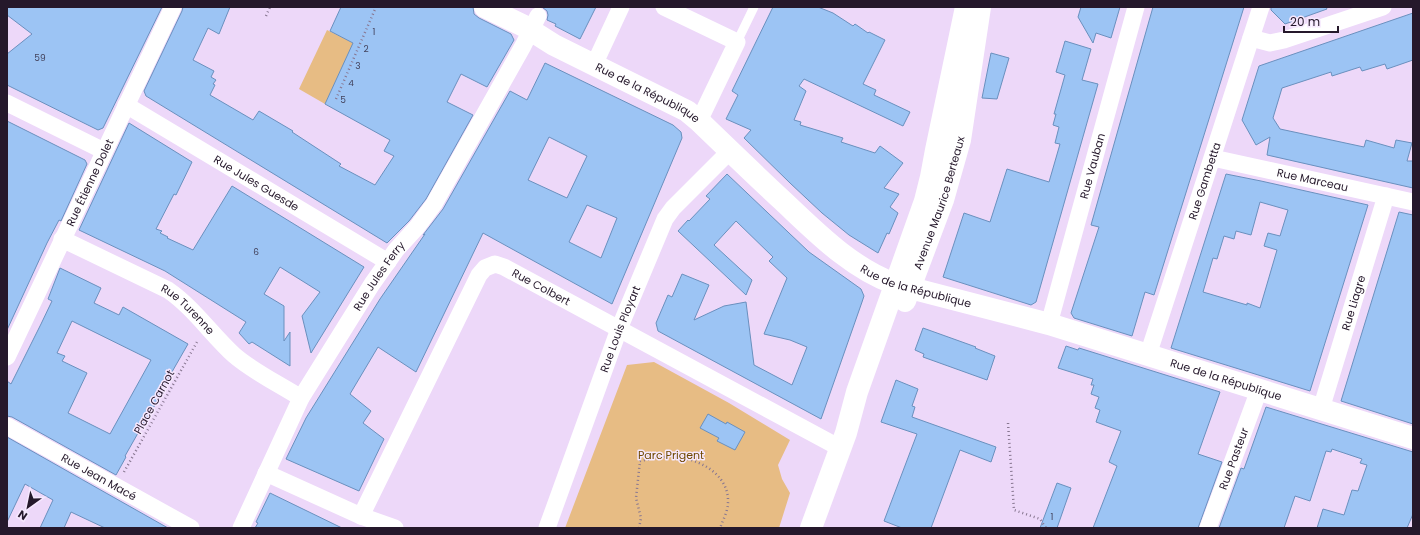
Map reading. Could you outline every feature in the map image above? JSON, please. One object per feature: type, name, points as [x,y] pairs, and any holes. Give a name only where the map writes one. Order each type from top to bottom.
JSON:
[{"type":"street","name":"Rue Étienne Dolet","points":[[7,357],[172,7]]},
{"type":"street","name":"Rue de la République","points":[[484,7],[534,23],[554,45],[682,108],[699,121],[834,248],[871,274],[902,286],[1049,324],[1413,438]]},
{"type":"street","points":[[594,64],[621,7]]},
{"type":"street","points":[[664,7],[737,42],[699,121]]},
{"type":"street","name":"Avenue Maurice Berteaux","points":[[902,286],[928,190],[966,7]]},
{"type":"street","name":"Avenue Maurice Berteaux","points":[[812,528],[843,440],[857,392],[902,286],[943,200],[960,140],[980,7]]},
{"type":"street","name":"Rue Vauban","points":[[1049,324],[1136,7]]},
{"type":"street","name":"Rue Gambetta","points":[[1148,355],[1261,7]]},
{"type":"street","points":[[1251,38],[1264,42],[1280,41],[1383,7]]},
{"type":"street","name":"Rue Jules Ferry","points":[[241,528],[301,398],[353,312],[396,250],[421,222],[434,204],[534,23]]},
{"type":"street","points":[[7,103],[104,151]]},
{"type":"street","name":"Rue Jules Guesde","points":[[126,105],[388,262]]},
{"type":"street","name":"Rue Louis Ployart","points":[[547,528],[619,329],[668,215],[673,208],[730,151]]},
{"type":"street","name":"Rue Marceau","points":[[1213,158],[1413,202]]},
{"type":"street","name":"Rue Liagre","points":[[1321,409],[1386,196]]},
{"type":"street","name":"Rue Turenne","points":[[62,239],[168,290],[190,306],[238,358],[301,398]]},
{"type":"street","name":"Rue Colbert","points":[[362,516],[479,275],[491,264],[499,264],[619,329],[843,440]]},
{"type":"street","name":"Rue Pasteur","points":[[1208,528],[1259,390]]},
{"type":"street","name":"Rue Jean Macé","points":[[7,426],[191,528]]},
{"type":"street","points":[[266,473],[362,516],[395,528]]},
{"type":"lane","points":[[737,42],[754,7]]},
{"type":"path","points":[[266,16],[270,7]]},
{"type":"path","points":[[336,99],[376,7]]},
{"type":"path","name":"Place Carnot","points":[[116,487],[206,325]]},
{"type":"path","points":[[1008,424],[1014,510],[1040,519],[1046,528]]},
{"type":"path","points":[[640,528],[641,518],[636,498],[640,461],[672,457],[687,458],[701,463],[714,472],[724,484],[727,492],[728,506],[720,528]]},
{"type":"green space","points":[[327,30],[358,45],[325,104],[299,89]]},
{"type":"green space","name":"Parc Prigent","points":[[654,362],[729,403],[790,440],[778,465],[782,479],[790,493],[779,528],[565,528],[627,365]]},
{"type":"building","points":[[7,7],[162,7],[103,128],[98,130],[7,85],[7,54],[32,34],[7,15]]},
{"type":"building","points":[[183,7],[230,7],[219,34],[208,28],[193,60],[214,71],[211,77],[216,80],[213,84],[215,85],[210,95],[253,120],[259,111],[293,131],[292,132],[341,164],[339,166],[375,185],[394,156],[384,151],[390,140],[325,104],[353,43],[330,31],[341,7],[473,7],[474,14],[511,34],[514,40],[487,87],[461,74],[447,102],[473,115],[426,199],[409,221],[387,243],[146,96],[144,91]]},
{"type":"building","points":[[542,7],[596,7],[580,39],[555,26],[556,24],[547,20],[547,11]]},
{"type":"building","points":[[773,7],[818,7],[833,13],[853,26],[855,24],[868,33],[869,32],[885,40],[863,84],[876,90],[874,95],[910,112],[903,126],[804,79],[799,86],[806,91],[794,120],[801,122],[800,125],[843,138],[841,142],[875,153],[880,146],[903,163],[884,188],[899,194],[890,207],[898,213],[889,234],[887,233],[878,253],[849,235],[822,213],[790,183],[744,138],[751,130],[726,119],[738,95],[732,91]]},
{"type":"building","points":[[1081,7],[1120,7],[1111,38],[1096,33],[1093,43],[1078,17]]},
{"type":"building","points":[[1153,7],[1244,7],[1154,295],[1145,292],[1132,336],[1074,318],[1071,313],[1099,227],[1091,225]]},
{"type":"building","points":[[1271,7],[1326,7],[1327,9],[1285,24],[1271,10]]},
{"type":"building","points":[[1413,13],[1413,60],[1387,69],[1385,64],[1362,71],[1360,67],[1332,76],[1331,72],[1282,88],[1273,118],[1280,129],[1364,147],[1366,140],[1394,148],[1396,140],[1412,143],[1407,161],[1413,161],[1413,188],[1267,155],[1270,137],[1256,145],[1242,120],[1259,66]]},
{"type":"building","points":[[1065,41],[1091,49],[1082,80],[1098,84],[1036,302],[1031,305],[943,277],[964,213],[990,222],[1007,169],[1049,182],[1060,144],[1055,143],[1059,127],[1053,125],[1056,114],[1054,114],[1065,75],[1056,72]]},
{"type":"building","points":[[991,53],[1009,58],[997,99],[982,98]]},
{"type":"building","points":[[545,63],[673,125],[681,132],[682,138],[612,304],[483,233],[416,372],[378,347],[350,394],[371,411],[363,423],[384,439],[359,491],[286,459],[306,418],[380,299],[425,234],[423,235],[443,209],[510,91],[527,100]],"holes":[[[549,137],[587,156],[567,198],[528,180]],[[587,205],[617,218],[601,258],[569,242]]]},
{"type":"building","points":[[7,121],[85,160],[87,164],[61,221],[59,220],[47,243],[7,330]]},
{"type":"building","points":[[129,123],[192,162],[176,195],[174,194],[156,229],[162,231],[160,233],[168,237],[167,238],[193,250],[232,186],[364,267],[311,353],[302,316],[320,292],[280,267],[264,294],[284,306],[284,341],[290,332],[290,366],[252,342],[249,344],[239,333],[246,322],[165,271],[79,230]]},
{"type":"building","points":[[727,174],[809,252],[861,289],[864,296],[821,419],[658,331],[656,323],[668,295],[672,297],[682,274],[709,285],[694,320],[724,306],[746,302],[754,365],[792,385],[807,347],[790,340],[764,334],[787,278],[769,261],[773,257],[736,221],[714,245],[752,280],[746,295],[678,231],[710,199],[706,196]]},
{"type":"building","points":[[1226,174],[1368,205],[1310,391],[1171,348]],"holes":[[[1260,202],[1288,210],[1280,236],[1268,233],[1264,246],[1277,250],[1260,308],[1247,303],[1247,305],[1203,292],[1213,258],[1217,259],[1224,236],[1234,239],[1236,231],[1251,235]]]},
{"type":"building","points":[[1399,212],[1413,215],[1413,424],[1341,401]]},
{"type":"building","points":[[60,268],[101,288],[94,303],[119,315],[123,307],[188,344],[157,398],[158,399],[147,420],[146,419],[125,456],[126,457],[116,475],[12,417],[7,416],[7,381],[11,384],[52,301],[48,299]],"holes":[[[72,321],[151,360],[110,434],[68,413],[87,373],[62,361],[65,356],[57,353]]]},
{"type":"building","points":[[923,328],[976,347],[975,348],[995,356],[987,380],[923,357],[924,354],[915,350]]},
{"type":"building","points":[[1066,346],[1078,350],[1079,348],[1220,392],[1198,454],[1222,462],[1198,528],[1093,528],[1117,466],[1109,462],[1121,431],[1096,422],[1100,410],[1095,408],[1099,397],[1091,394],[1094,385],[1091,385],[1093,379],[1058,368]]},
{"type":"building","points":[[896,380],[918,389],[912,406],[915,407],[912,417],[996,447],[991,462],[960,450],[931,528],[902,528],[884,521],[917,434],[881,422]]},
{"type":"building","points":[[1266,407],[1413,452],[1413,514],[1407,528],[1317,528],[1323,509],[1344,515],[1352,490],[1358,491],[1367,465],[1360,463],[1362,459],[1332,449],[1331,452],[1326,451],[1310,501],[1295,496],[1284,528],[1219,528],[1241,468],[1244,469]]},
{"type":"building","points":[[708,414],[745,432],[735,450],[717,441],[719,438],[700,428]]},
{"type":"building","points":[[7,437],[168,528],[105,528],[71,512],[64,528],[40,528],[53,500],[25,484],[7,522]]},
{"type":"building","points":[[1057,483],[1071,488],[1057,528],[1040,528]]},
{"type":"building","points":[[270,493],[342,528],[255,528],[258,523],[256,522]]}]
